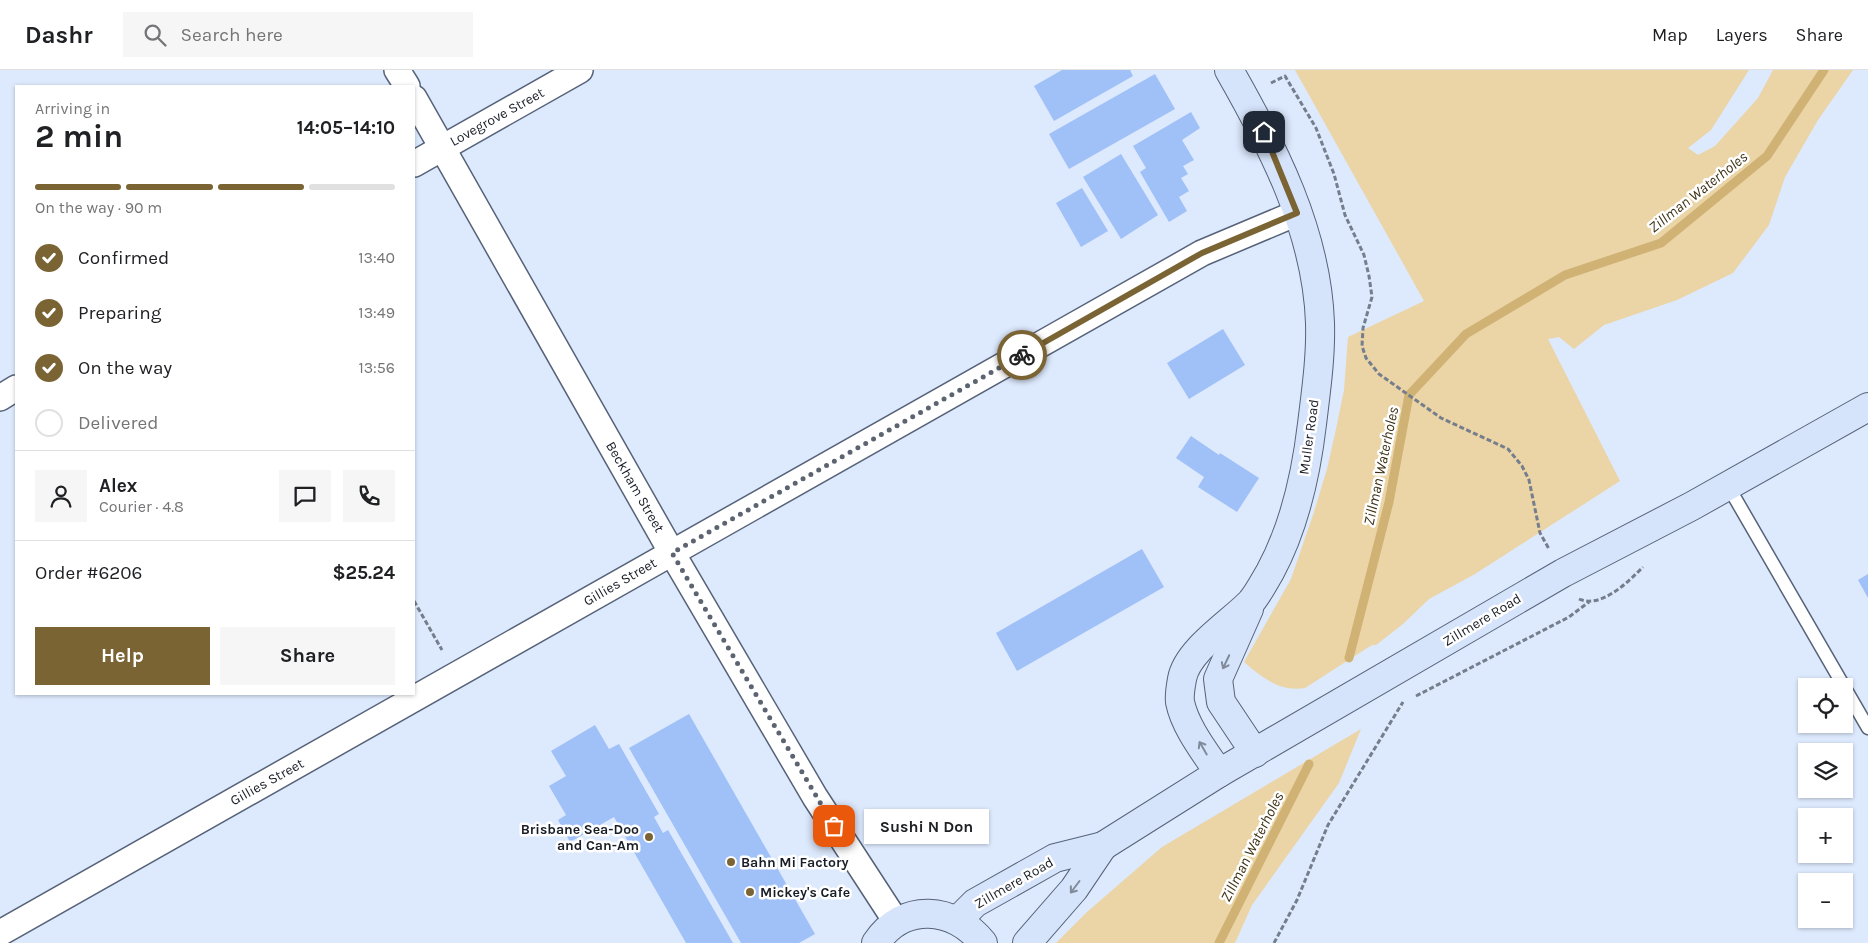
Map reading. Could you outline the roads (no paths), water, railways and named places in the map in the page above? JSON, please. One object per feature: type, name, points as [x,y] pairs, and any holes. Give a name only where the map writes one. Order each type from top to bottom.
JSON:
[{"type":"main road","name":"Muller Road","points":[[1219,773],[1188,723],[1180,701],[1182,676],[1198,650],[1252,601],[1282,551],[1303,480],[1316,391],[1320,323],[1310,256],[1297,213],[1271,146],[1229,70]]},
{"type":"main road","name":"Zillmere Road","points":[[958,920],[975,903],[1055,858],[1103,846],[1219,773],[1562,573],[1728,486],[1868,407]]},
{"type":"main road","points":[[1252,601],[1218,679],[1221,702],[1255,753]]},
{"type":"main road","name":"Zillmere Road","points":[[1027,943],[1074,889],[1103,846]]},
{"type":"main road","points":[[876,943],[882,934],[897,923],[916,915],[938,914],[958,920],[974,931],[982,943]]},
{"type":"street","points":[[398,70],[406,85]]},
{"type":"street","name":"Lovegrove Street","points":[[415,163],[580,70]]},
{"type":"street","name":"Beckham Street","points":[[415,100],[672,553],[815,796],[897,923]]},
{"type":"street","name":"Gillies Street","points":[[0,933],[1202,253],[1297,213]]},
{"type":"street","points":[[0,398],[15,389]]},
{"type":"lane","points":[[1728,486],[1868,728]]},
{"type":"waterway","name":"Zillman Waterholes","points":[[1349,658],[1389,502],[1409,395],[1466,334],[1565,275],[1661,243],[1767,156],[1824,70]]},
{"type":"waterway","name":"Zillman Waterholes","points":[[1219,943],[1309,764]]},
{"type":"place","name":"Sushi N Don","points":[[834,826]]},
{"type":"place","name":"Brisbane Sea-Doo and Can-Am","points":[[649,837]]},
{"type":"place","name":"Bahn Mi Factory","points":[[731,862]]},
{"type":"place","name":"Mickey's Cafe","points":[[750,892]]}]
